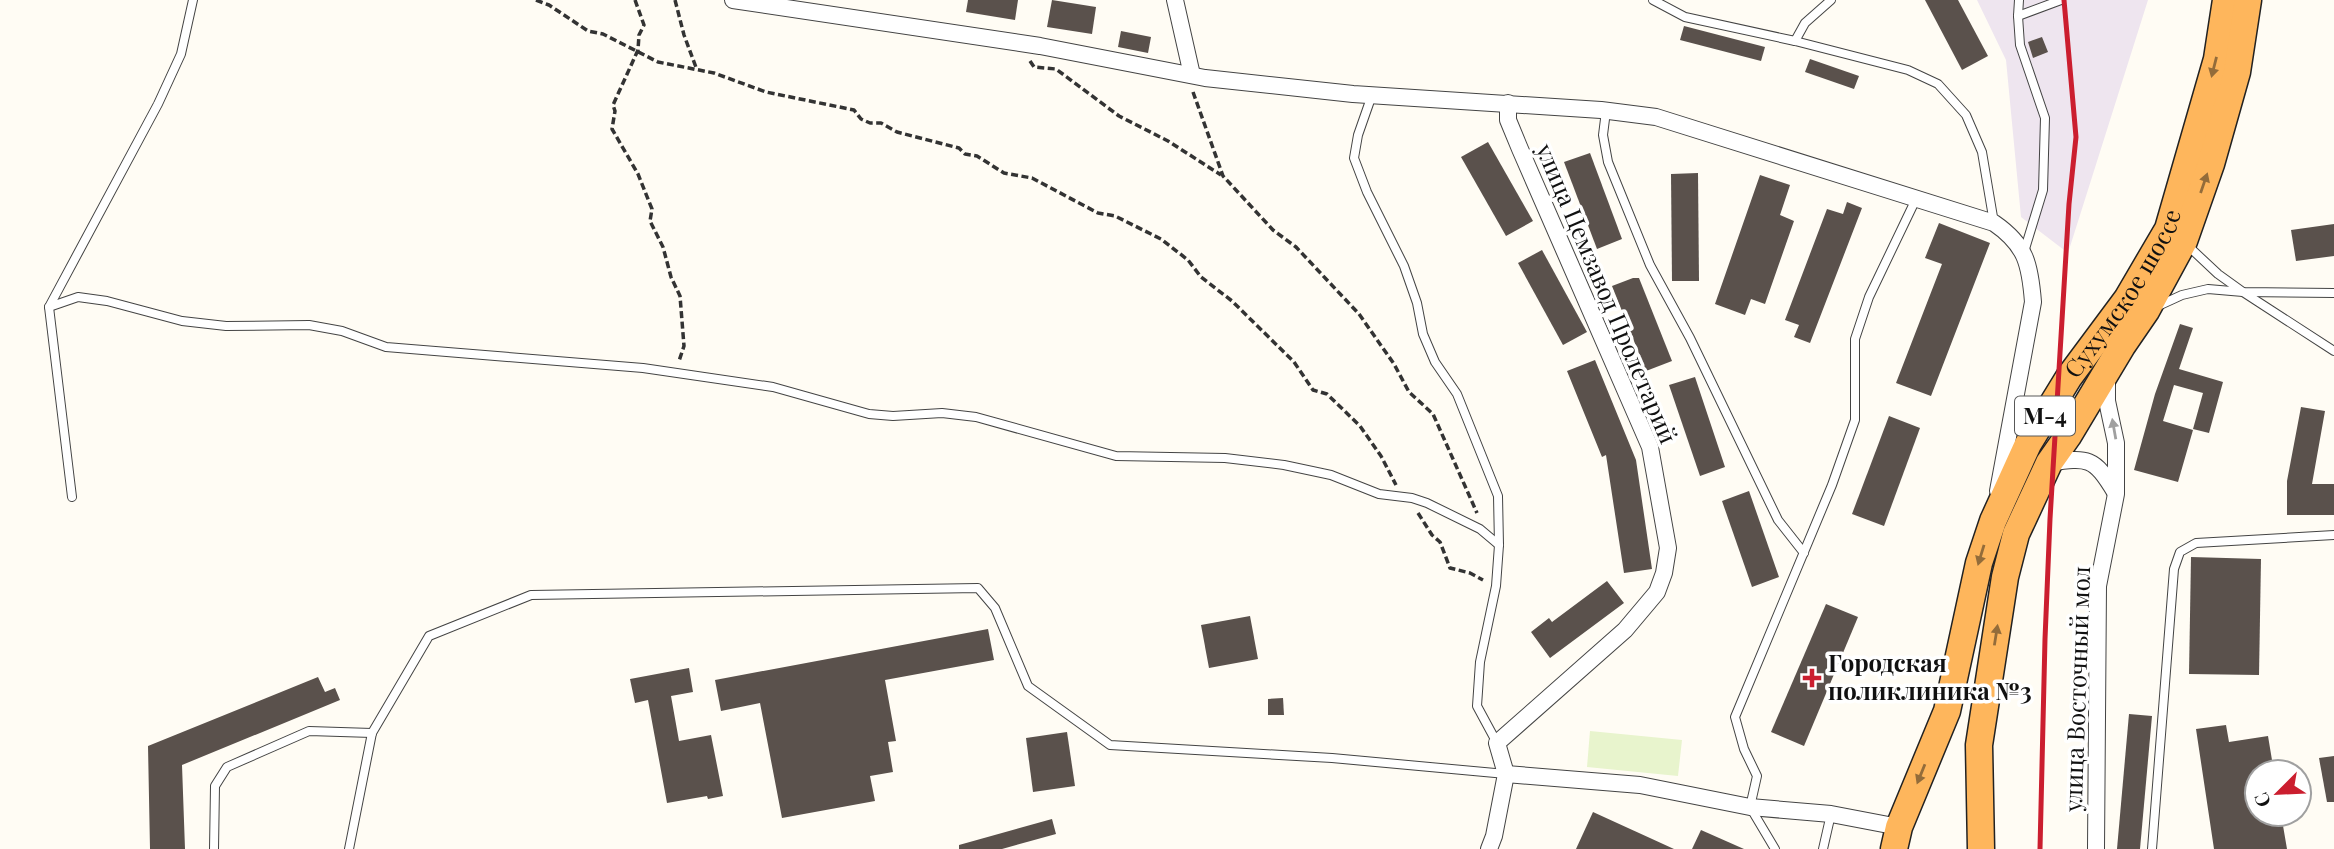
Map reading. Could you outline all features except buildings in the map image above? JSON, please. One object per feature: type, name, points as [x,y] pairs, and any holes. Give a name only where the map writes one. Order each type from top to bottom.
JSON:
[{"type":"highway","name":"Сухумское шоссе","points":[[1897,838],[1947,711],[1979,563],[1993,521],[2028,444],[2069,377],[2127,299],[2168,229],[2217,59],[2226,0]]},
{"type":"highway","name":"Сухумское шоссе","points":[[1981,849],[1979,745],[2005,577],[2016,534],[2049,463],[2110,365],[2147,312],[2184,242],[2211,164],[2237,72],[2248,0]]},
{"type":"street","name":"улица Цемзавод Пролетарий","points":[[733,0],[1024,43],[1191,75],[1372,95],[1508,103],[1656,117],[1994,223],[2011,235],[2024,252]]},
{"type":"street","points":[[1175,0],[1191,75]]},
{"type":"street","name":"улица Цемзавод Пролетарий","points":[[1497,743],[1625,630],[1657,592],[1664,573],[1668,548],[1650,447],[1508,120],[1508,103]]},
{"type":"street","points":[[1993,521],[2033,302],[2031,274],[2024,252]]},
{"type":"street","name":"улица Восточный мол","points":[[2096,849],[2098,586],[2116,494],[2116,443],[2105,384],[2110,365]]},
{"type":"street","points":[[2049,463],[2086,460],[2102,471],[2116,494]]},
{"type":"street","points":[[1489,849],[1506,774],[1497,743]]},
{"type":"street","points":[[1506,774],[1640,785],[1750,807],[1831,814],[1897,838]]},
{"type":"lane","points":[[72,497],[49,307],[159,104],[181,54],[192,0]]},
{"type":"lane","points":[[1653,0],[1685,17],[1908,70],[1938,84],[1966,115],[1982,152],[1994,223]]},
{"type":"lane","points":[[1795,41],[1805,23],[1831,0]]},
{"type":"lane","points":[[2019,0],[2020,45],[2045,118],[2043,190],[2024,252]]},
{"type":"lane","points":[[2018,16],[2061,0]]},
{"type":"lane","points":[[1372,95],[1358,135],[1354,158],[1367,192],[1404,266],[1423,334],[1435,362],[1457,394],[1498,496],[1499,544],[1495,591],[1480,662],[1477,706],[1497,743]]},
{"type":"lane","points":[[1606,111],[1603,135],[1608,162],[1650,265],[1690,338],[1778,520],[1804,553]]},
{"type":"lane","points":[[1775,849],[1750,807],[1757,776],[1744,749],[1735,717],[1832,485],[1855,420],[1855,339],[1869,297],[1916,198]]},
{"type":"lane","points":[[2184,242],[2218,274],[2334,351]]},
{"type":"lane","points":[[2147,312],[2182,295],[2208,289],[2334,293]]},
{"type":"lane","points":[[49,307],[78,297],[182,321],[226,326],[309,325],[342,331],[386,347],[673,372],[773,387],[869,414],[893,416],[942,413],[976,417],[1116,456],[1225,458],[1284,465],[1331,475],[1379,494],[1412,498],[1427,503],[1480,529],[1499,544]]},
{"type":"lane","points":[[2152,849],[2174,569],[2180,552],[2196,543],[2334,536]]},
{"type":"lane","points":[[349,849],[372,733],[429,636],[531,595],[978,588],[995,608],[1028,686],[1110,745],[1332,758],[1506,774]]},
{"type":"lane","points":[[214,849],[215,786],[227,767],[309,732],[372,733]]},
{"type":"lane","points":[[1823,849],[1831,814]]},
{"type":"path","points":[[536,0],[549,5],[588,31],[603,34],[658,62],[714,73],[766,92],[854,110],[861,119],[870,123],[881,123],[897,132],[959,148],[965,154],[977,156],[1004,173],[1032,178],[1098,213],[1115,216],[1161,239],[1188,260],[1201,278],[1232,300],[1294,362],[1312,390],[1327,394],[1337,407],[1360,426],[1381,456],[1400,497]]},
{"type":"path","points":[[635,0],[644,25],[639,35],[638,50],[613,105],[615,111],[612,129],[638,174],[652,209],[650,221],[663,247],[671,277],[680,296],[684,346],[681,359],[673,372]]},
{"type":"path","points":[[675,0],[697,70]]},
{"type":"path","points":[[1024,43],[1025,57],[1034,67],[1056,69],[1119,116],[1168,141],[1223,176],[1273,230],[1296,247],[1359,314],[1394,364],[1409,392],[1433,414],[1477,513],[1480,529]]},
{"type":"path","points":[[1191,75],[1197,107],[1223,176]]},
{"type":"path","points":[[1412,498],[1424,525],[1440,542],[1450,568],[1484,580],[1495,591]]},
{"type":"shaded area","points":[[1977,0],[2148,0],[2068,253],[2021,217],[2006,60]]},
{"type":"green space","points":[[1590,731],[1682,740],[1678,776],[1587,767]]},
{"type":"railway","points":[[2040,849],[2050,519],[2069,204],[2076,137],[2064,0]]},
{"type":"place","name":"Городская поликлиника №3","points":[[1812,678]]}]
